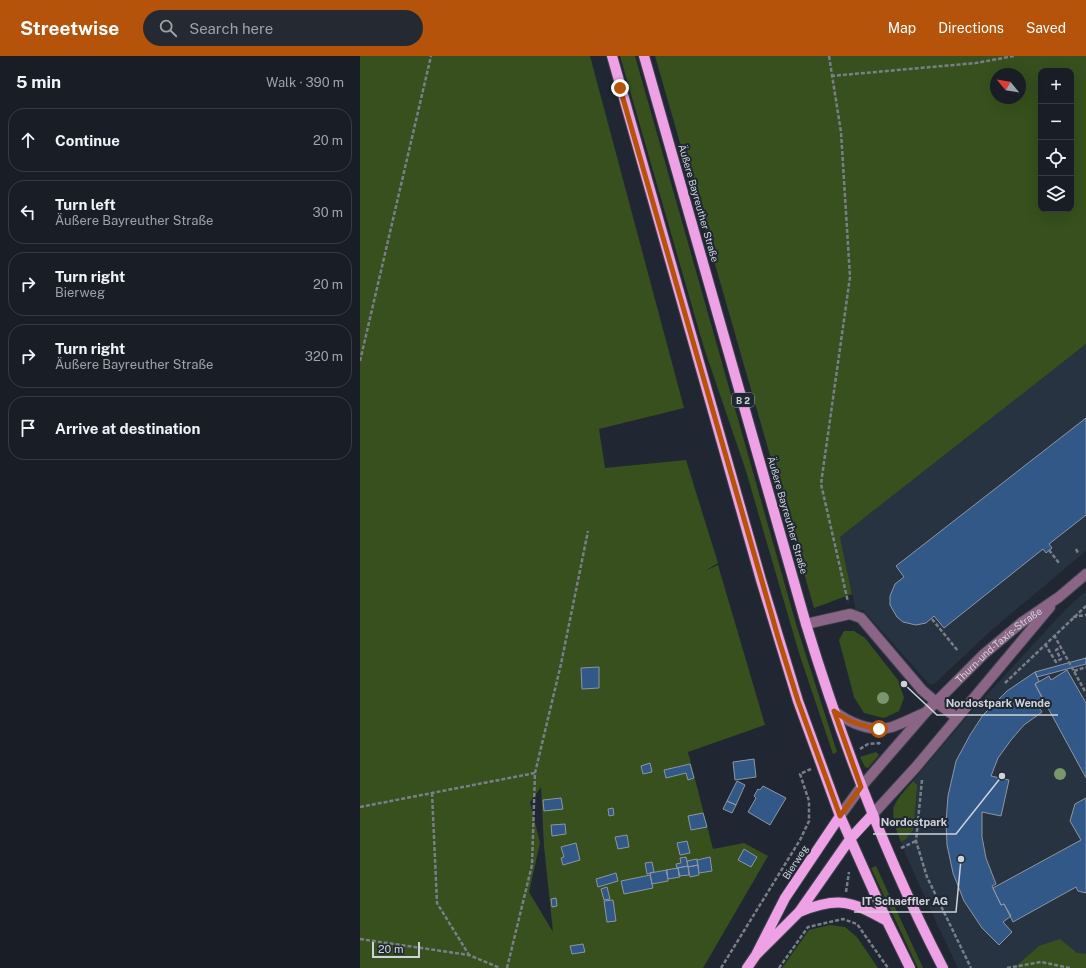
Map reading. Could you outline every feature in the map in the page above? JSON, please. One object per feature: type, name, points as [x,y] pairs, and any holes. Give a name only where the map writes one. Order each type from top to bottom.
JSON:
[{"type":"main road","points":[[612,56],[778,637],[800,708],[840,816],[887,921],[910,968]]},
{"type":"main road","name":"Äußere Bayreuther Straße","points":[[644,56],[806,624],[834,711],[861,787],[889,854],[943,968]]},
{"type":"main road","name":"Bierweg","points":[[756,955],[799,912],[850,839],[873,814]]},
{"type":"main road","name":"Bierweg","points":[[747,968],[756,955],[785,898],[840,816]]},
{"type":"main road","points":[[799,912],[823,904],[845,903],[868,910],[887,921]]},
{"type":"street","name":"Thurn-und-Taxis-Straße","points":[[861,787],[926,712],[989,650],[1021,623],[1058,597],[1086,574]]},
{"type":"street","name":"Thurn-und-Taxis-Straße","points":[[873,814],[913,770],[1058,597]]},
{"type":"street","points":[[806,624],[850,614],[861,618],[922,690],[957,718]]},
{"type":"street","points":[[834,711],[846,720],[865,727],[879,729],[891,727],[926,712]]},
{"type":"street","name":"Bierweg","points":[[840,816],[861,787]]},
{"type":"path","points":[[360,361],[431,56]]},
{"type":"path","points":[[829,56],[841,132],[850,277],[821,484],[850,614]]},
{"type":"path","points":[[831,76],[976,63],[1014,56]]},
{"type":"path","points":[[507,968],[532,865],[535,773],[561,664],[588,532]]},
{"type":"path","points":[[1049,550],[1059,563]]},
{"type":"path","points":[[1004,684],[1086,606]]},
{"type":"path","points":[[1073,617],[1086,615]]},
{"type":"path","points":[[932,619],[958,651]]},
{"type":"path","points":[[1054,635],[1086,693]]},
{"type":"path","points":[[1045,644],[1056,662],[1061,659],[1056,650],[1061,647]]},
{"type":"path","points":[[1074,671],[1086,667]]},
{"type":"path","points":[[850,754],[868,744],[879,743],[891,753]]},
{"type":"path","points":[[721,968],[800,840],[809,820],[809,801],[800,774],[808,771]]},
{"type":"path","points":[[360,807],[535,773]]},
{"type":"path","points":[[922,777],[916,841],[927,878],[971,968]]},
{"type":"path","points":[[432,793],[437,903],[469,955]]},
{"type":"path","points":[[779,968],[808,927],[843,919],[857,924],[887,966],[882,968]]},
{"type":"path","points":[[360,939],[469,955],[500,968]]},
{"type":"path","points":[[1007,968],[1041,962],[1070,968]]},
{"type":"shaded area","points":[[1086,344],[1086,551],[995,627],[934,684],[929,684],[863,610],[856,611],[840,537]]},
{"type":"shaded area","points":[[1086,591],[1086,968],[958,968],[905,853],[895,826],[893,806],[971,712],[1065,610]]},
{"type":"green space","points":[[360,56],[590,56],[684,408],[599,429],[605,468],[686,460],[718,563],[705,571],[718,565],[765,725],[688,752],[713,849],[744,843],[768,856],[703,968],[360,968]],"holes":[[[541,787],[544,846],[553,932],[529,892],[540,843],[530,802]]]},
{"type":"green space","points":[[620,56],[635,56],[796,624],[837,752],[833,754],[799,653],[746,471],[704,348]]},
{"type":"green space","points":[[655,56],[1086,56],[1086,344],[840,537],[852,594],[814,608]]},
{"type":"green space","points":[[844,631],[854,631],[865,638],[898,680],[904,698],[899,711],[884,718],[864,713],[854,697],[839,640]]},
{"type":"green space","points":[[876,752],[879,755],[868,768],[865,767],[860,757]]},
{"type":"green space","points":[[913,781],[917,785],[917,788],[913,830],[906,839],[901,842],[894,822],[894,808],[900,797]]},
{"type":"green space","points":[[876,866],[923,968],[918,968],[871,868]]},
{"type":"green space","points":[[830,925],[845,927],[857,937],[878,968],[782,968],[809,930]]},
{"type":"green space","points":[[1060,939],[1077,953],[1086,954],[1086,968],[1014,968],[1039,946]]},
{"type":"building","points":[[1086,418],[1086,515],[1049,544],[1052,548],[1046,553],[1043,549],[944,628],[934,616],[926,623],[916,625],[903,622],[897,617],[890,605],[890,596],[895,584],[904,577],[896,566]]},
{"type":"building","points":[[1086,658],[1086,664],[1037,677],[1035,672]]},
{"type":"building","points":[[599,667],[599,688],[582,689],[581,668]]},
{"type":"building","points":[[1067,670],[1086,703],[1086,778],[1035,684],[1049,676],[1051,680]]},
{"type":"building","points":[[1035,672],[1039,681],[1035,684],[1042,698],[1035,702],[1042,712],[1024,725],[998,758],[991,776],[1009,780],[1001,816],[982,812],[982,837],[986,858],[996,884],[992,886],[1001,905],[1004,904],[1011,916],[1003,922],[1012,932],[999,945],[982,928],[964,901],[953,873],[947,845],[946,822],[948,796],[956,761],[983,715],[1007,691]]},
{"type":"building","points":[[754,759],[756,777],[735,780],[733,762]]},
{"type":"building","points":[[650,763],[652,772],[643,774],[641,766]]},
{"type":"building","points":[[690,764],[694,778],[688,780],[686,773],[666,778],[664,770]]},
{"type":"building","points":[[737,781],[745,785],[736,805],[727,801]]},
{"type":"building","points":[[763,786],[786,798],[770,825],[748,812],[756,798],[754,796],[758,789],[760,790]]},
{"type":"building","points":[[561,798],[563,809],[544,811],[543,800]]},
{"type":"building","points":[[1086,798],[1086,893],[1078,891],[1076,887],[1013,922],[1004,904],[1001,905],[993,888],[1081,840],[1070,821],[1075,804]]},
{"type":"building","points":[[727,801],[736,805],[732,813],[723,809]]},
{"type":"building","points":[[613,808],[614,815],[609,816],[608,809]]},
{"type":"building","points":[[703,813],[707,827],[691,830],[688,816]]},
{"type":"building","points":[[565,824],[566,834],[552,836],[551,825]]},
{"type":"building","points":[[627,835],[629,847],[618,849],[615,837]]},
{"type":"building","points":[[687,841],[690,853],[680,855],[677,843]]},
{"type":"building","points":[[576,843],[580,860],[563,865],[561,858],[564,857],[561,847]]},
{"type":"building","points":[[744,849],[757,857],[751,867],[738,860]]},
{"type":"building","points":[[686,857],[688,866],[677,868],[676,864],[681,863],[680,858]]},
{"type":"building","points":[[710,857],[712,871],[699,873],[697,860]]},
{"type":"building","points":[[697,859],[698,865],[688,867],[687,861]]},
{"type":"building","points":[[652,862],[654,872],[647,874],[645,863]]},
{"type":"building","points":[[698,865],[699,875],[690,877],[688,867]]},
{"type":"building","points":[[688,866],[689,875],[679,876],[678,868]]},
{"type":"building","points":[[678,868],[680,877],[668,879],[666,870]]},
{"type":"building","points":[[667,870],[668,881],[652,884],[650,873]]},
{"type":"building","points":[[616,873],[618,881],[598,887],[596,879]]},
{"type":"building","points":[[650,875],[653,888],[624,894],[621,881]]},
{"type":"building","points":[[607,887],[610,899],[604,900],[601,889]]},
{"type":"building","points":[[556,898],[557,906],[552,907],[551,899]]},
{"type":"building","points":[[613,900],[616,921],[607,922],[604,901]]},
{"type":"building","points":[[583,944],[585,952],[572,954],[570,946]]},
{"type":"place","name":"Nordostpark Wende","points":[[904,684]]},
{"type":"place","name":"Nordostpark","points":[[1002,776]]},
{"type":"place","name":"IT Schaeffler AG","points":[[961,859]]},
{"type":"route","points":[[620,88],[778,637],[798,701],[840,816],[861,787],[834,711],[846,720],[865,727],[879,729]]}]
